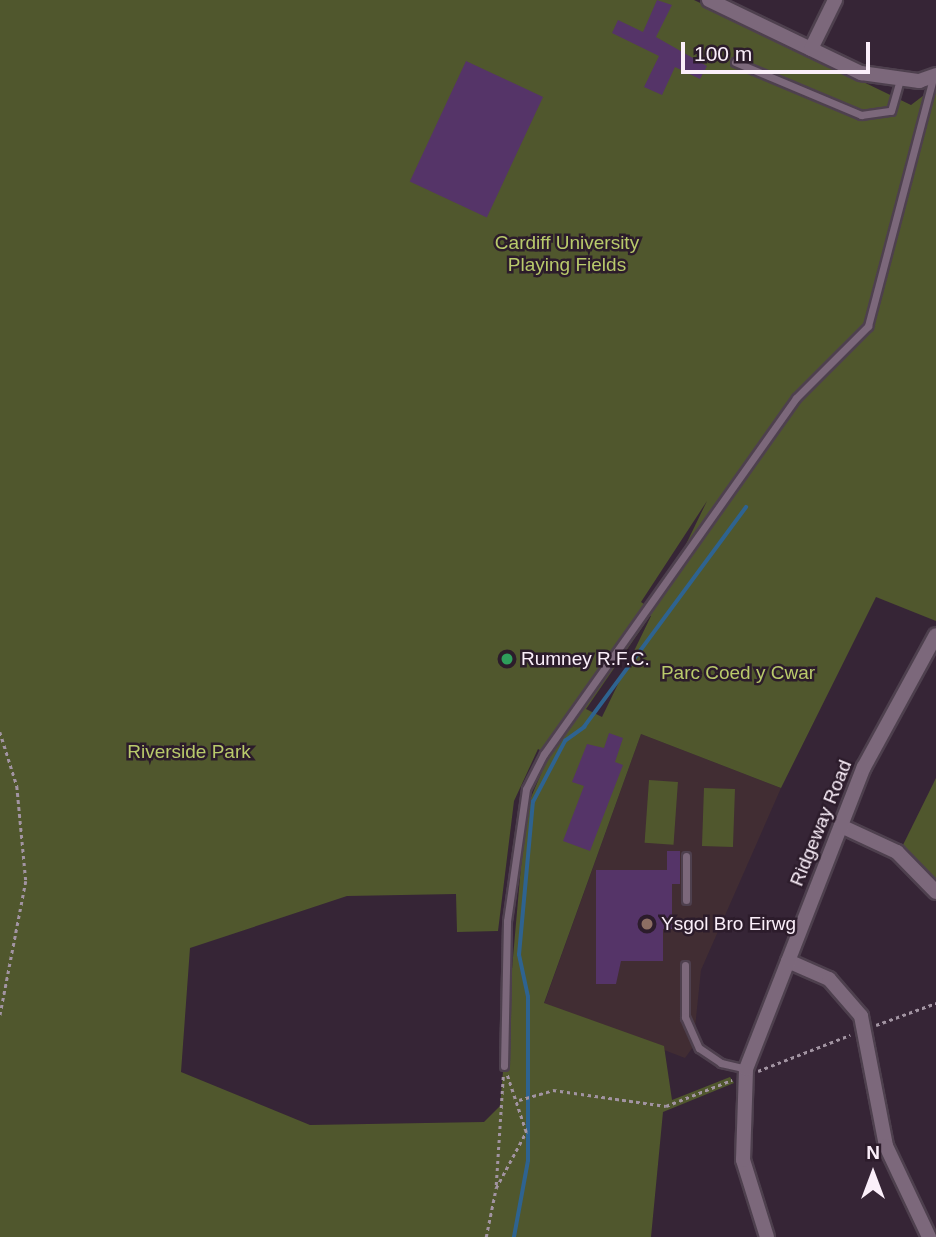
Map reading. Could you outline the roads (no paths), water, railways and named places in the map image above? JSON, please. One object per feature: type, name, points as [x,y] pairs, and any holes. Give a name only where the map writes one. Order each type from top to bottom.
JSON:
[{"type":"street","points":[[709,0],[861,73],[900,79],[935,76]]},
{"type":"street","points":[[811,49],[835,0]]},
{"type":"street","name":"Ridgeway Road","points":[[767,1237],[743,1160],[746,1072],[881,730],[936,635]]},
{"type":"street","points":[[841,826],[897,852],[936,892]]},
{"type":"street","points":[[788,961],[838,986],[865,1029],[886,1146],[929,1237]]},
{"type":"lane","points":[[736,62],[861,115],[891,111],[900,79]]},
{"type":"lane","points":[[504,1066],[507,921],[526,789],[544,754],[796,398],[867,326],[935,76]]},
{"type":"lane","points":[[686,856],[686,900]]},
{"type":"lane","points":[[685,965],[685,1017],[699,1048],[721,1063],[746,1072]]},
{"type":"waterway","points":[[514,1237],[528,1161],[528,997],[519,955],[533,802],[565,741],[584,727],[746,507]]},
{"type":"place","name":"Rumney R.F.C.","points":[[507,659]]},
{"type":"place","name":"Ysgol Bro Eirwg","points":[[647,924]]},
{"type":"park label","name":"Cardiff University Playing Fields","points":[[567,254]]},
{"type":"park label","name":"Parc Coed y Cwar","points":[[738,673]]},
{"type":"park label","name":"Riverside Park","points":[[189,752]]}]
